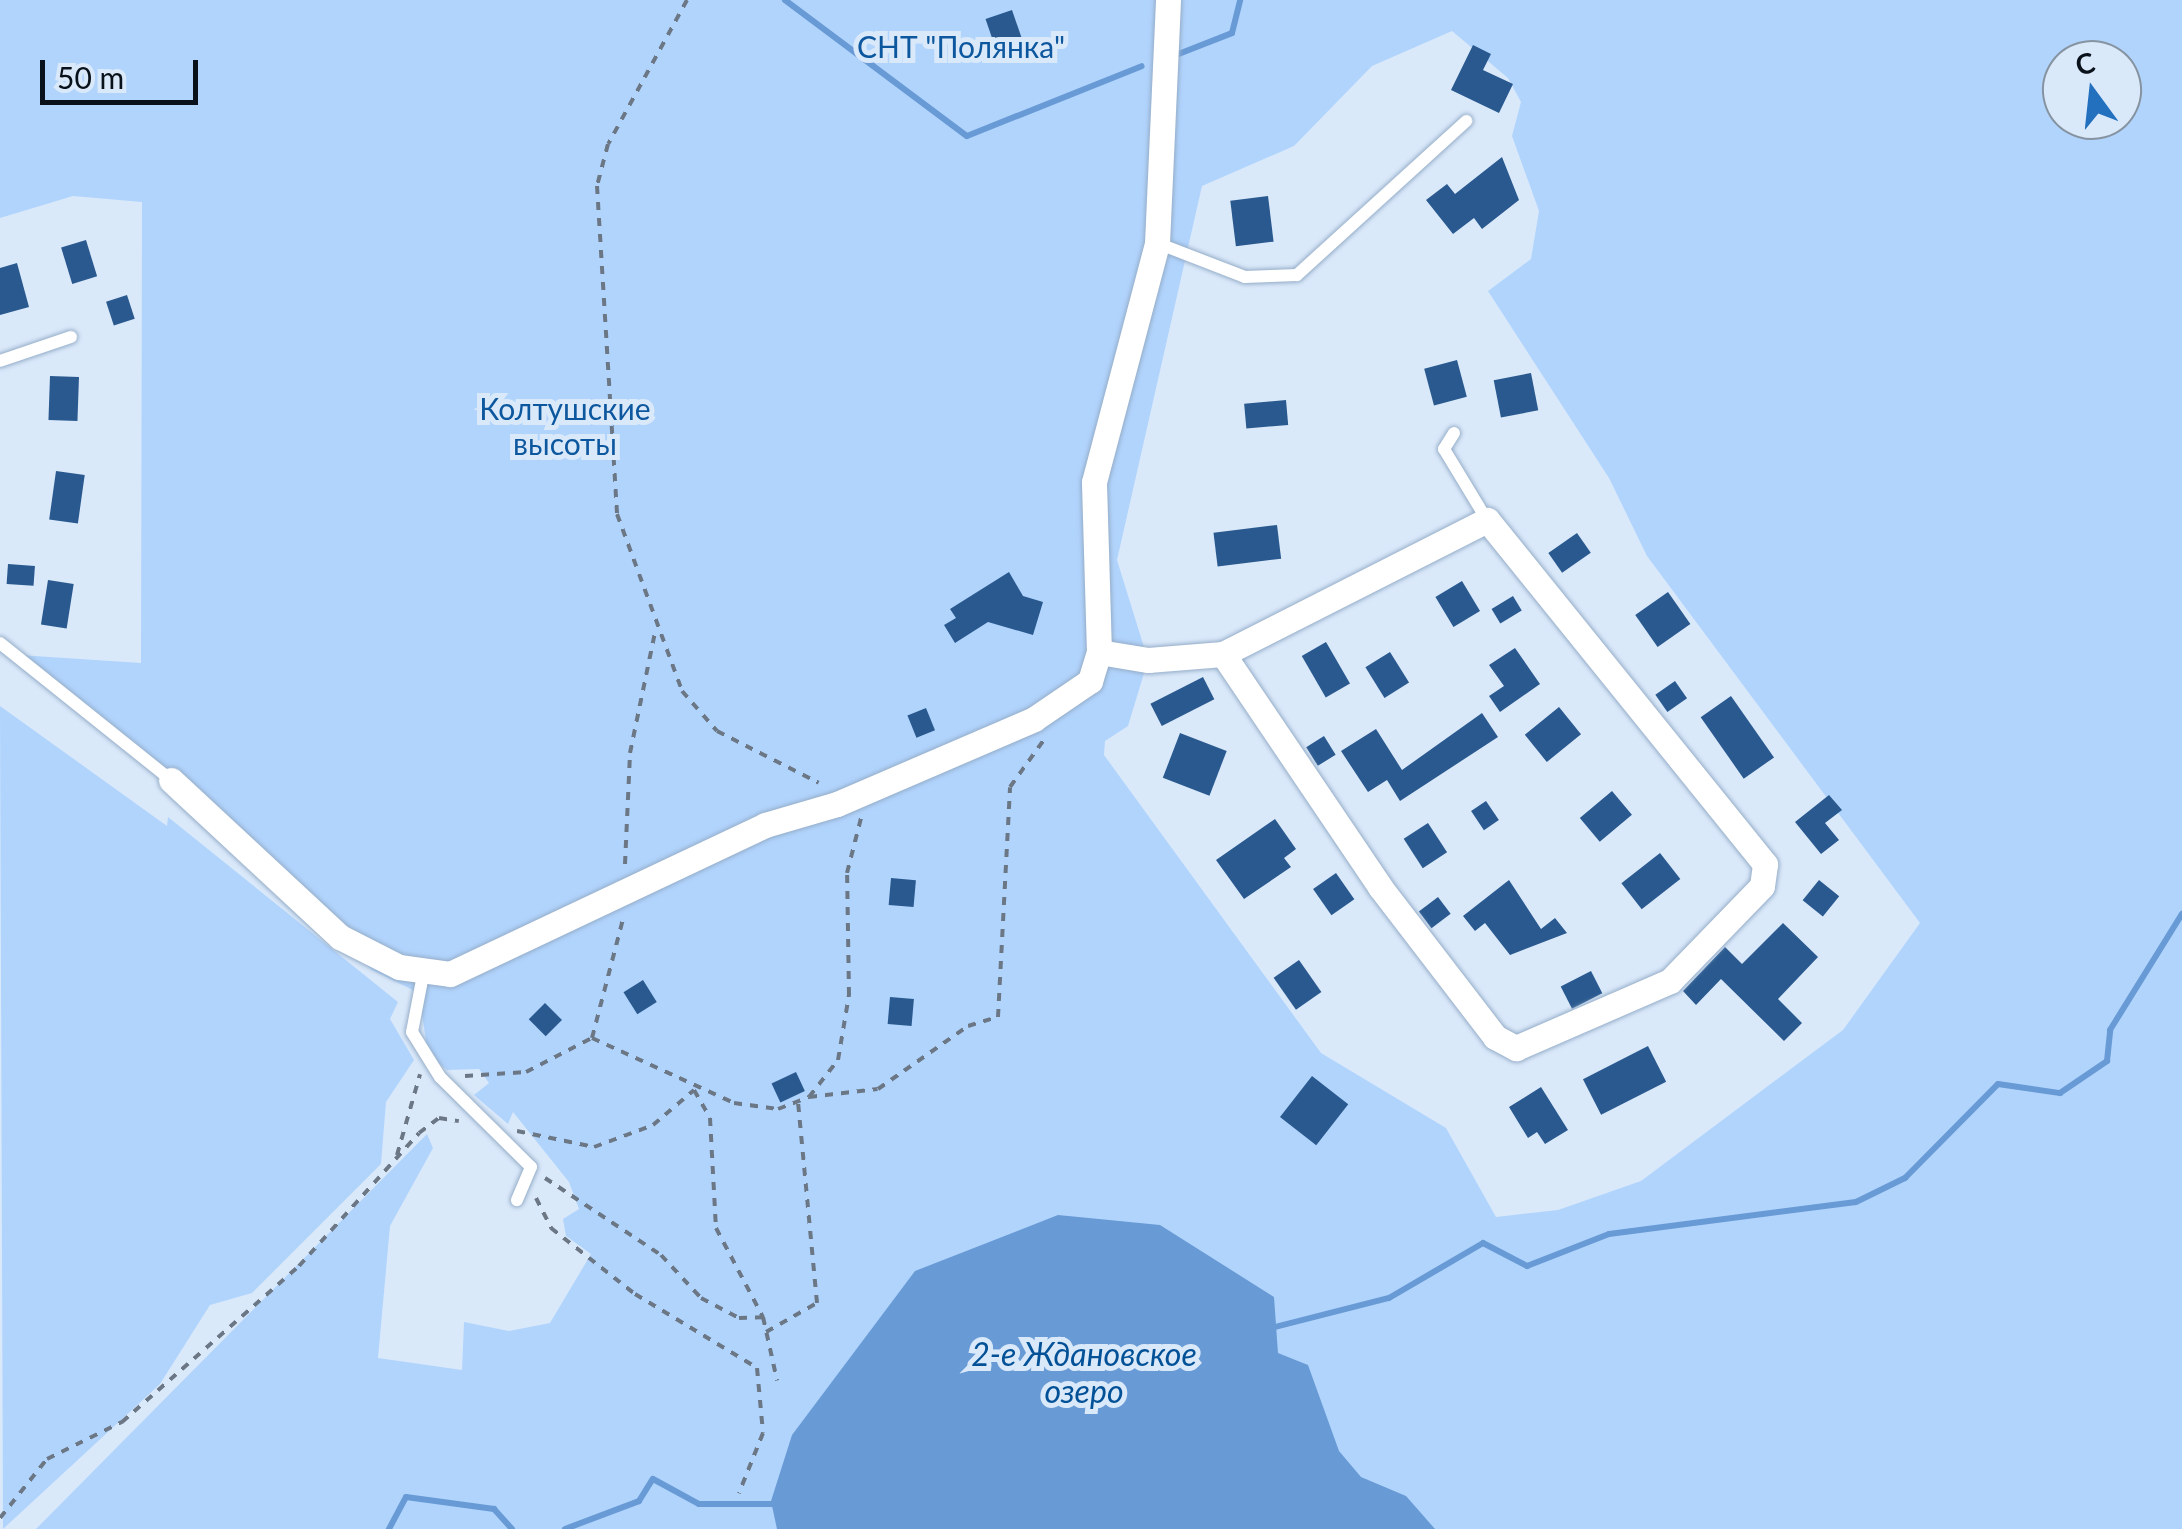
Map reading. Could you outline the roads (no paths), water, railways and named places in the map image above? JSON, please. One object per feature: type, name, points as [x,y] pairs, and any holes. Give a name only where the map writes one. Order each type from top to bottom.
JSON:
[{"type":"street","points":[[171,780],[340,937],[423,974],[506,953],[765,825],[870,790],[1034,718],[1090,681],[1099,652],[1094,482],[1157,243],[1168,0]]},
{"type":"street","points":[[1099,652],[1148,660],[1223,654],[1486,520],[1765,864],[1762,886],[1670,981],[1628,1003],[1516,1048],[1494,1037],[1223,654]]},
{"type":"lane","points":[[1157,243],[1245,277],[1297,275],[1466,121]]},
{"type":"lane","points":[[0,361],[72,337]]},
{"type":"lane","points":[[1454,434],[1444,449],[1486,520]]},
{"type":"lane","points":[[0,643],[171,780]]},
{"type":"lane","points":[[423,974],[412,1032],[449,1085],[492,1126],[529,1174],[517,1200]]},
{"type":"water","name":"2-е Ждановское озеро","points":[[1058,1215],[1160,1225],[1274,1297],[1278,1353],[1308,1365],[1339,1451],[1361,1477],[1406,1496],[1435,1529],[777,1529],[771,1501],[792,1435],[915,1271]]},
{"type":"waterway","points":[[785,0],[967,136],[1142,66]]},
{"type":"waterway","points":[[1176,55],[1232,33],[1240,0]]},
{"type":"waterway","points":[[1267,1329],[1389,1298],[1483,1243],[1527,1266],[1609,1234],[1856,1202],[1905,1178],[1998,1084],[2060,1093],[2107,1061],[2110,1030],[2182,914]]},
{"type":"waterway","points":[[565,1529],[639,1501],[653,1479],[699,1504],[779,1504]]},
{"type":"waterway","points":[[389,1529],[406,1497],[494,1509],[512,1529]]},
{"type":"park label","name":"СНТ \"Полянка\"","points":[[961,46]]},
{"type":"park label","name":"Колтушские высоты","points":[[565,425]]}]
